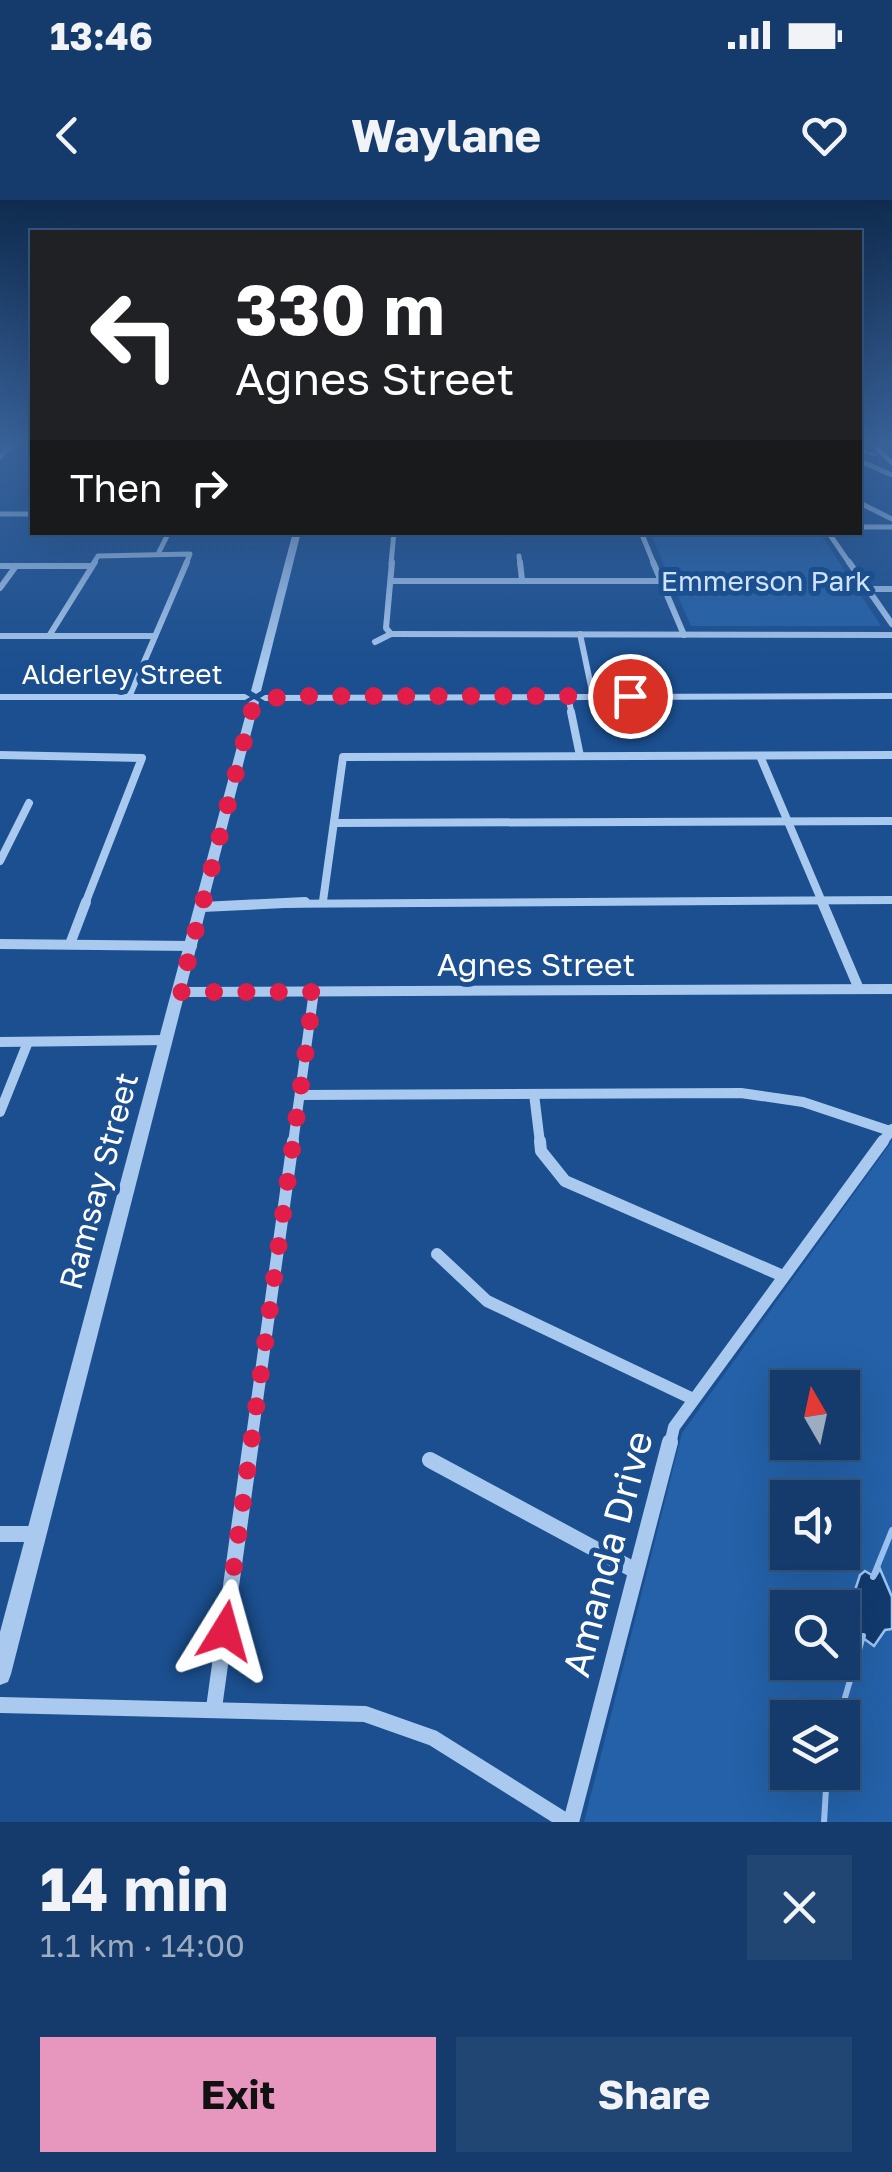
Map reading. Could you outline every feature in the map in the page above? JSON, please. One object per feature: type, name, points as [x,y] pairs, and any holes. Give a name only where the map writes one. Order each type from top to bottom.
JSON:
[{"type":"street","points":[[862,527],[892,523]]},
{"type":"street","points":[[159,552],[168,535]]},
{"type":"street","name":"Ramsay Street","points":[[0,1674],[296,535]]},
{"type":"street","points":[[391,634],[386,628],[394,535]]},
{"type":"street","points":[[642,535],[684,635]]},
{"type":"street","points":[[830,535],[892,624]]},
{"type":"street","points":[[49,636],[97,557],[112,552],[190,554],[129,697]]},
{"type":"street","points":[[519,556],[522,580]]},
{"type":"street","points":[[0,566],[91,566]]},
{"type":"street","points":[[0,588],[16,566]]},
{"type":"street","points":[[391,581],[662,580]]},
{"type":"street","points":[[868,589],[892,589]]},
{"type":"street","points":[[375,642],[391,634],[892,635]]},
{"type":"street","points":[[580,634],[594,696]]},
{"type":"street","points":[[0,636],[155,636]]},
{"type":"street","points":[[568,696],[580,756]]},
{"type":"street","name":"Alderley Street","points":[[0,697],[892,696]]},
{"type":"street","points":[[0,755],[142,758],[70,944]]},
{"type":"street","points":[[323,901],[339,755],[892,755]]},
{"type":"street","points":[[760,756],[859,989]]},
{"type":"street","points":[[0,861],[29,803]]},
{"type":"street","points":[[334,824],[892,822]]},
{"type":"street","points":[[202,907],[323,901],[892,900]]},
{"type":"street","points":[[0,944],[192,946]]},
{"type":"street","name":"Agnes Street","points":[[180,992],[892,989]]},
{"type":"street","points":[[214,1708],[314,992]]},
{"type":"street","points":[[0,1042],[167,1040]]},
{"type":"street","points":[[0,1112],[28,1042]]},
{"type":"street","points":[[534,1094],[542,1150],[566,1181],[783,1276]]},
{"type":"street","points":[[300,1095],[762,1095],[825,1107],[891,1130]]},
{"type":"street","name":"Amanda Drive","points":[[569,1822],[668,1440],[693,1399],[891,1130]]},
{"type":"street","points":[[437,1254],[487,1301],[693,1399]]},
{"type":"street","points":[[430,1460],[634,1570]]},
{"type":"street","points":[[0,1534],[37,1534]]},
{"type":"street","points":[[0,1704],[342,1710],[388,1720],[433,1738],[569,1822]]},
{"type":"green space","name":"Emmerson Park","points":[[651,535],[821,535],[881,626],[691,626]]},
{"type":"green space","points":[[892,1141],[892,1822],[584,1822],[682,1433]]},
{"type":"shaded area","points":[[880,1569],[892,1597],[892,1629],[885,1630],[874,1646],[860,1636],[860,1590],[855,1590],[865,1571],[875,1577]]},
{"type":"waterway","points":[[873,1577],[892,1530]]},
{"type":"waterway","points":[[844,1700],[863,1636]]},
{"type":"waterway","points":[[824,1822],[826,1790]]},
{"type":"route","points":[[225,1631],[314,992],[180,992],[254,702],[285,696],[630,696]]}]
